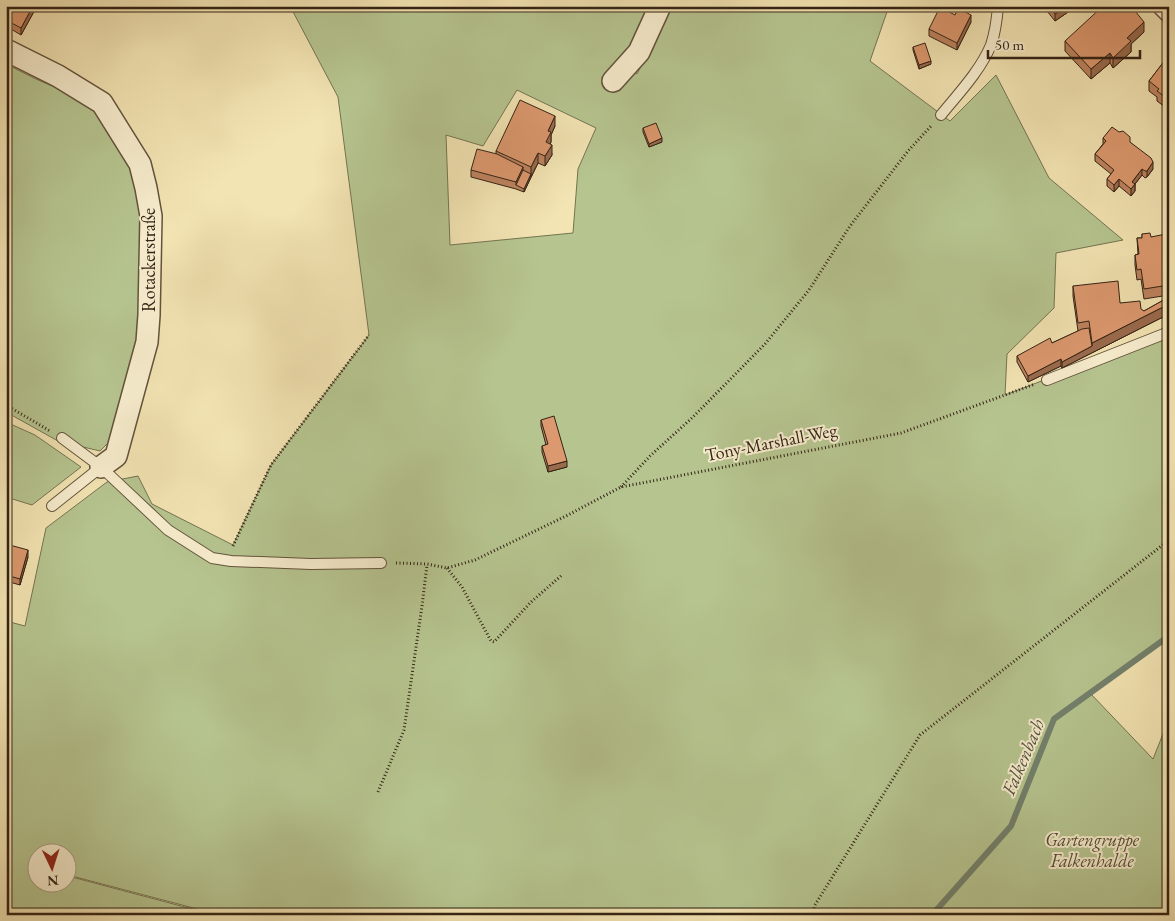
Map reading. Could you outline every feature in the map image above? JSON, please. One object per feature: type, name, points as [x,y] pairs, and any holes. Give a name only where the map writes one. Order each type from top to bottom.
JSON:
[{"type":"street","points":[[612,81],[639,52],[660,6]]},
{"type":"street","points":[[1164,6],[1169,11]]},
{"type":"street","name":"Rotackerstraße","points":[[6,50],[58,76],[102,103],[140,164],[146,188],[150,216],[147,342],[116,456],[101,467]]},
{"type":"lane","points":[[941,115],[976,72],[991,44],[998,6]]},
{"type":"lane","points":[[1047,380],[1169,332]]},
{"type":"lane","points":[[62,438],[101,467],[168,530],[212,558],[231,562],[381,563]]},
{"type":"lane","points":[[52,506],[101,467]]},
{"type":"path","points":[[621,487],[650,456],[693,417],[765,344],[809,290],[850,226],[908,151],[941,115]]},
{"type":"path","points":[[231,562],[233,546],[271,465],[369,335]]},
{"type":"path","name":"Tony-Marshall-Weg","points":[[381,563],[427,564],[447,568],[475,560],[621,487],[902,433],[1047,380]]},
{"type":"path","points":[[6,405],[62,438]]},
{"type":"path","points":[[812,915],[815,905],[920,735],[1169,540]]},
{"type":"path","points":[[378,792],[404,730],[427,564]]},
{"type":"path","points":[[447,568],[462,587],[491,641],[494,642],[531,602],[562,575]]},
{"type":"green space","name":"Gartengruppe Falkenhalde","points":[[290,6],[652,6],[645,25],[619,61],[637,74],[672,6],[889,6],[870,61],[950,121],[996,75],[1049,178],[1123,240],[1056,253],[1054,308],[1007,354],[1005,395],[1169,332],[1169,636],[1090,693],[1153,759],[1169,719],[1169,915],[220,915],[78,878],[78,844],[28,844],[28,894],[78,894],[78,879],[215,915],[6,915],[6,621],[25,626],[46,528],[107,482],[138,476],[152,504],[233,545],[271,465],[369,335],[338,97]],"holes":[[[517,90],[596,128],[578,169],[573,233],[450,245],[446,135],[483,146]]]},
{"type":"green space","points":[[6,64],[92,103],[133,167],[144,210],[143,341],[117,434],[100,451],[58,441],[6,412]]},
{"type":"green space","points":[[6,422],[35,435],[81,467],[32,505],[6,497]]},
{"type":"building","points":[[6,6],[33,6],[21,28],[6,20]]},
{"type":"building","points":[[1049,6],[1067,6],[1055,14]]},
{"type":"building","points":[[1103,6],[1131,6],[1144,22],[1127,38],[1131,41],[1113,58],[1110,53],[1091,69],[1065,41]]},
{"type":"building","points":[[940,7],[955,15],[958,8],[971,15],[957,43],[929,29]]},
{"type":"building","points":[[925,43],[931,61],[919,65],[913,47]]},
{"type":"building","points":[[1169,55],[1169,96],[1166,94],[1165,97],[1149,81]]},
{"type":"building","points":[[520,100],[555,116],[548,131],[551,132],[546,142],[552,145],[545,156],[538,153],[531,167],[496,151]]},
{"type":"building","points":[[656,123],[662,138],[649,144],[643,128]]},
{"type":"building","points":[[1112,127],[1119,132],[1123,131],[1130,137],[1130,142],[1151,158],[1153,162],[1147,171],[1142,169],[1132,182],[1135,184],[1131,189],[1119,179],[1114,185],[1107,179],[1114,170],[1095,154],[1106,141],[1103,138]]},
{"type":"building","points":[[477,149],[497,154],[523,167],[516,182],[471,170]]},
{"type":"building","points":[[523,170],[531,174],[524,189],[516,185]]},
{"type":"building","points":[[1150,233],[1151,237],[1166,234],[1169,248],[1169,285],[1144,289],[1141,269],[1137,270],[1135,255],[1139,254],[1137,238],[1142,238],[1142,234]]},
{"type":"building","points":[[1118,281],[1120,303],[1140,301],[1141,309],[1144,311],[1169,297],[1169,306],[1161,308],[1092,343],[1089,321],[1078,323],[1073,286]]},
{"type":"building","points":[[1089,328],[1092,346],[1062,362],[1061,359],[1028,376],[1017,356],[1050,338],[1052,343],[1082,329]]},
{"type":"building","points":[[554,416],[567,461],[548,466],[542,446],[548,444],[541,420]]},
{"type":"building","points":[[6,544],[28,550],[20,579],[6,575]]},
{"type":"waterway","name":"Falkenbach","points":[[932,915],[1011,826],[1054,719],[1169,636]]}]
